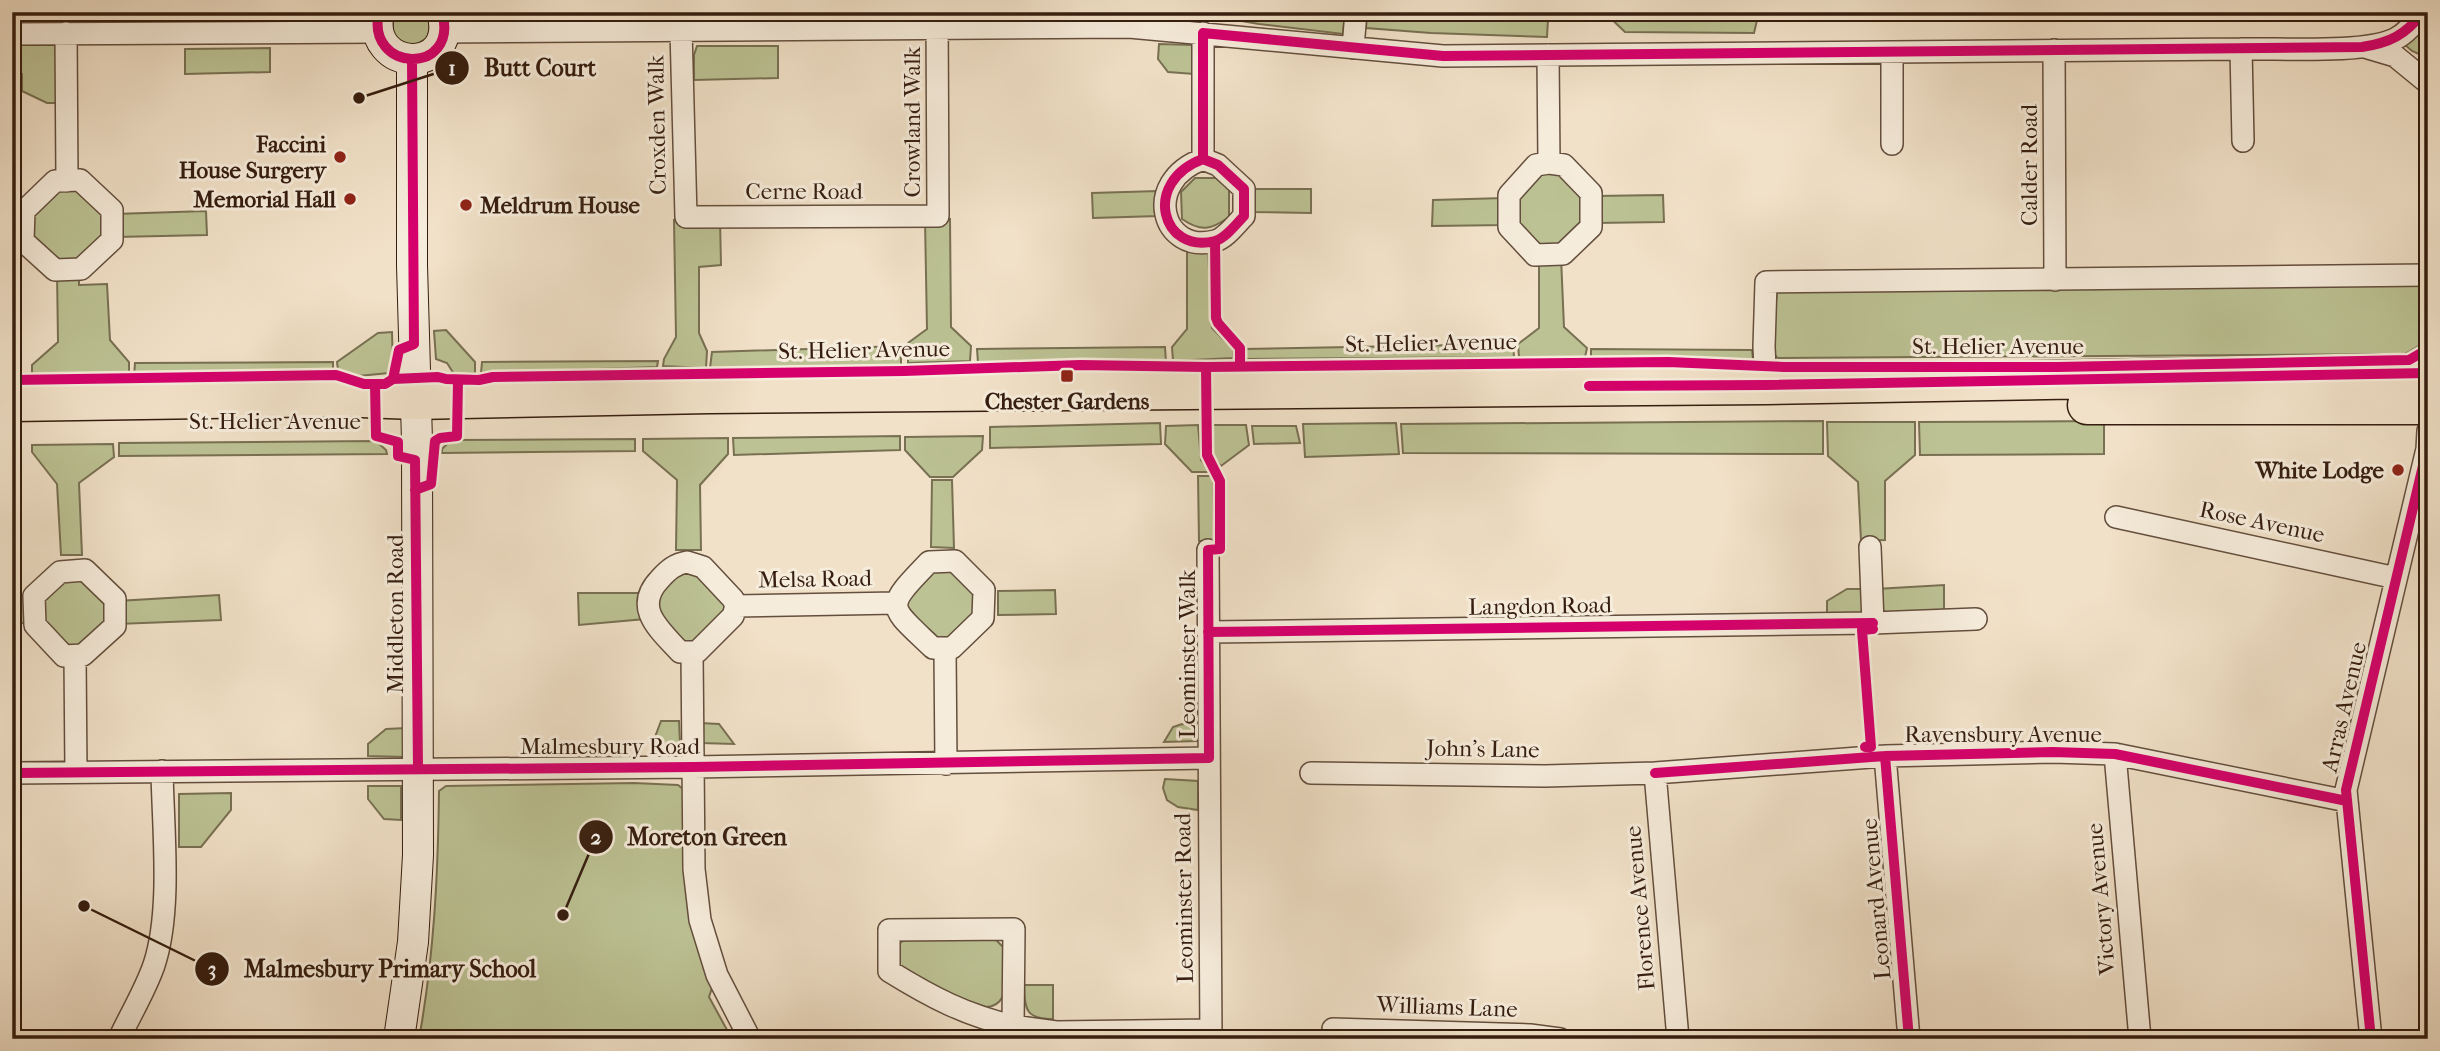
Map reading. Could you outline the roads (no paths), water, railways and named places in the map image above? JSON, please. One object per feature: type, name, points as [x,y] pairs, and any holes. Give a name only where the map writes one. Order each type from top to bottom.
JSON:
[{"type":"highway","name":"St. Helier Avenue","points":[[12,423],[415,409],[722,394],[1766,385],[2428,373]]},
{"type":"highway","name":"St. Helier Avenue","points":[[12,402],[335,397],[415,409],[2428,405]]},
{"type":"street","points":[[1353,48],[1356,12]]},
{"type":"street","points":[[12,34],[235,34],[378,22],[386,47],[394,54],[412,60],[433,53],[441,43],[443,22],[681,30],[937,20],[1078,26],[1177,21],[1203,33],[1443,56],[2241,49],[2362,47],[2384,44],[2398,38],[2423,12]]},
{"type":"street","name":"Crowland Walk","points":[[922,217],[938,216],[937,20]]},
{"type":"street","name":"Croxden Walk","points":[[681,30],[686,217]]},
{"type":"street","points":[[66,33],[67,181]]},
{"type":"street","points":[[1203,33],[1203,159]]},
{"type":"street","points":[[2362,47],[2395,56],[2428,83]]},
{"type":"street","points":[[2241,49],[2243,141]]},
{"type":"street","name":"Calder Road","points":[[2054,50],[2055,280]]},
{"type":"street","points":[[1892,52],[1892,144]]},
{"type":"street","points":[[1548,55],[1549,163]]},
{"type":"street","name":"Middleton Road","points":[[399,1039],[409,978],[417,890],[412,60]]},
{"type":"street","points":[[1549,163],[1564,165],[1591,193],[1591,227],[1563,254],[1535,255],[1509,227],[1509,195],[1536,165],[1549,163]]},
{"type":"street","points":[[80,180],[112,210],[112,240],[81,269],[55,270],[23,241],[24,211],[55,181],[67,181],[80,180]]},
{"type":"street","name":"Cerne Road","points":[[686,217],[922,217]]},
{"type":"street","points":[[1766,385],[1766,282],[2428,275]]},
{"type":"street","name":"Arras Avenue","points":[[2371,1039],[2346,790],[2427,449],[2428,431]]},
{"type":"street","name":"Rose Avenue","points":[[2116,517],[2396,578]]},
{"type":"street","points":[[1870,547],[1872,623]]},
{"type":"street","name":"Leominster Walk","points":[[1208,550],[1209,758]]},
{"type":"street","points":[[956,561],[984,590],[983,618],[952,648],[945,650],[933,648],[898,614],[896,603],[899,594],[929,562],[956,561]]},
{"type":"street","points":[[696,563],[703,566],[733,598],[736,606],[733,616],[704,646],[692,653],[680,652],[653,622],[648,600],[650,590],[657,581],[677,564],[696,563]]},
{"type":"street","name":"Melsa Road","points":[[736,606],[896,603]]},
{"type":"street","name":"Langdon Road","points":[[1208,632],[1872,623],[1976,619]]},
{"type":"street","points":[[945,650],[946,764]]},
{"type":"street","points":[[692,653],[694,869],[700,920],[717,975],[750,1039]]},
{"type":"street","points":[[75,656],[76,772]]},
{"type":"street","name":"Ravensbury Avenue","points":[[1655,773],[1885,756],[2053,752],[2115,754],[2347,801]]},
{"type":"street","name":"Victory Avenue","points":[[2115,754],[2140,1039]]},
{"type":"street","name":"Leonard Avenue","points":[[1885,756],[1909,1039]]},
{"type":"street","name":"Malmesbury Road","points":[[12,773],[946,764],[1209,758]]},
{"type":"street","name":"Leominster Road","points":[[1209,758],[1211,1035]]},
{"type":"street","points":[[119,1039],[153,967],[160,942],[164,906],[162,771]]},
{"type":"street","name":"John's Lane","points":[[1311,773],[1545,776],[1655,773]]},
{"type":"street","name":"Florence Avenue","points":[[1655,773],[1678,1039]]},
{"type":"street","points":[[1013,1026],[1014,929],[889,930],[890,971],[958,1010],[1013,1026],[1056,1032],[1211,1035]]},
{"type":"street","name":"Williams Lane","points":[[1333,1030],[1530,1035],[1560,1039]]},
{"type":"place","name":"Butt Court","points":[[359,98]]},
{"type":"place","name":"Faccini House Surgery","points":[[340,157]]},
{"type":"place","name":"Memorial Hall","points":[[350,199]]},
{"type":"place","name":"Meldrum House","points":[[466,205]]},
{"type":"place","name":"Chester Gardens","points":[[1067,376]]},
{"type":"place","name":"White Lodge","points":[[2398,470]]},
{"type":"place","name":"Malmesbury Primary School","points":[[84,906]]},
{"type":"place","name":"Moreton Green","points":[[563,915]]}]
